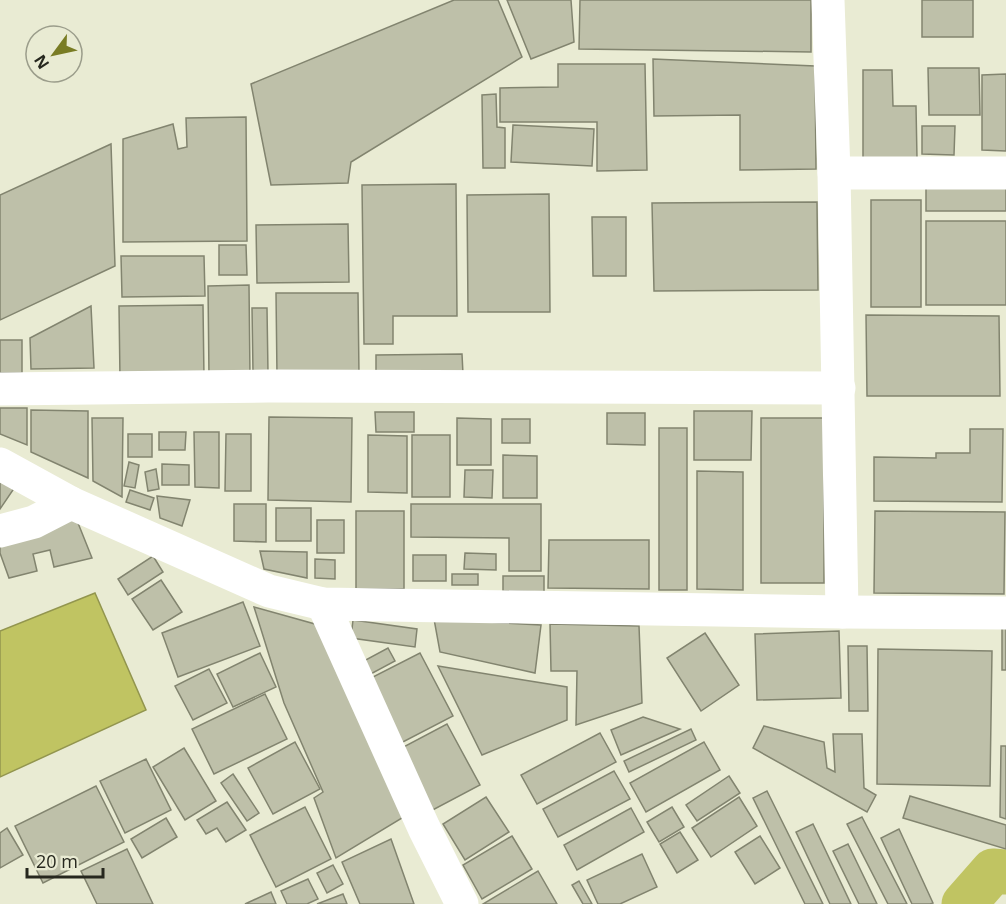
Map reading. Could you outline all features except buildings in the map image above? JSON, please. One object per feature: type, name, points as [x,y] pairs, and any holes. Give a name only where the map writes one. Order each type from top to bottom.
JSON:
[{"type":"street","points":[[828,0],[839,388],[842,612]]},
{"type":"street","points":[[834,173],[1006,173]]},
{"type":"street","points":[[0,389],[268,386],[839,388]]},
{"type":"street","points":[[0,464],[71,503],[269,591],[322,604],[1006,613]]},
{"type":"street","points":[[0,531],[34,522],[71,503]]},
{"type":"street","points":[[322,604],[424,828],[462,904]]},
{"type":"shaded area","points":[[95,593],[146,710],[0,777],[0,631]]},
{"type":"waterway","points":[[964,904],[993,871],[1006,872]]}]
